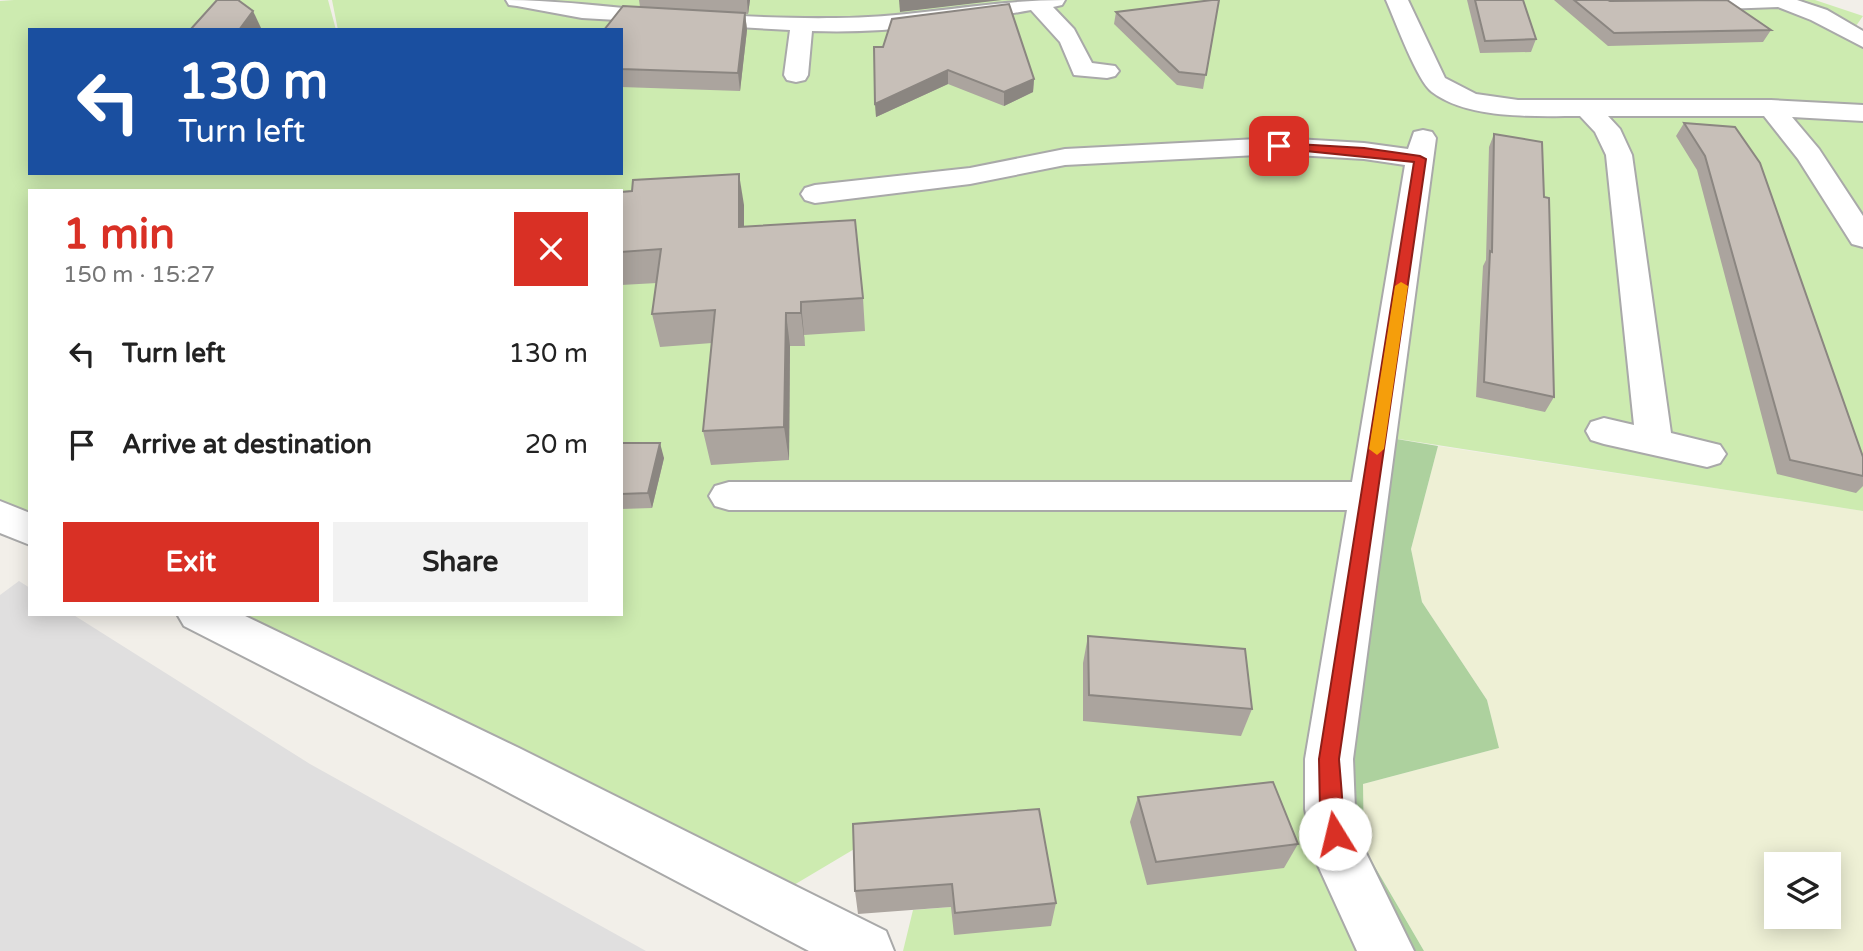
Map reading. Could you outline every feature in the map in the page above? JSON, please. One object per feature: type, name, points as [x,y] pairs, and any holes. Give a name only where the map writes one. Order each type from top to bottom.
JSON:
[{"type":"street","points":[[517,0],[837,25],[974,14],[1046,2],[1078,52],[1075,70],[1107,71]]},
{"type":"street","points":[[837,25],[848,0]]},
{"type":"street","points":[[1397,0],[1430,75],[1440,87],[1470,101],[1494,106],[1770,108],[1863,113]]},
{"type":"street","points":[[1606,0],[1614,7],[1778,1],[1819,15],[1863,40]]},
{"type":"street","points":[[796,75],[802,24]]},
{"type":"street","points":[[1587,108],[1607,129],[1619,155],[1654,442]]},
{"type":"street","points":[[1770,108],[1809,155],[1863,238]]},
{"type":"street","points":[[815,194],[970,176],[1065,157],[1279,146],[1364,151],[1422,149],[1329,759],[1330,809],[1341,859],[1361,905],[1387,951]]},
{"type":"street","points":[[1604,431],[1707,454]]},
{"type":"street","points":[[729,496],[1369,496]]},
{"type":"street","points":[[0,516],[28,529]]},
{"type":"street","points":[[203,616],[502,764],[866,951]]},
{"type":"shaded area","points":[[19,581],[28,587],[28,616],[75,616],[310,764],[646,951],[0,951],[0,595]]},
{"type":"green space","points":[[328,0],[335,28],[28,28],[28,175],[623,175],[623,28],[338,28],[332,0],[1815,0],[1863,16],[1851,33],[1863,40],[1863,511],[1379,436],[1329,759],[1386,951],[903,951],[913,910],[951,907],[1051,926],[856,848],[767,901],[245,637],[248,616],[623,616],[623,189],[28,189],[28,529],[0,516],[0,1]]},
{"type":"green space","points":[[1379,436],[1438,446],[1411,549],[1422,602],[1487,700],[1499,748],[1363,784],[1364,848],[1424,951],[1386,951],[1341,859]]},
{"type":"green space","points":[[1438,446],[1863,511],[1863,951],[1424,951],[1364,848],[1363,784],[1499,748],[1487,700],[1422,602],[1411,549]]},
{"type":"building","points":[[217,0],[238,0],[253,11],[240,28],[192,28]]},
{"type":"building","points":[[1219,0],[1206,75],[1179,72],[1116,12]]},
{"type":"building","points":[[1475,0],[1523,0],[1536,39],[1485,41]]},
{"type":"building","points":[[1574,0],[1727,0],[1771,30],[1614,33]]},
{"type":"building","points":[[1009,4],[1034,79],[1004,92],[948,70],[875,104],[874,47],[883,47],[892,19]]},
{"type":"building","points":[[623,6],[745,13],[738,73],[623,69],[623,28],[606,28]]},
{"type":"building","points":[[1684,123],[1735,127],[1760,163],[1863,457],[1863,476],[1790,460],[1705,156]]},
{"type":"building","points":[[1494,134],[1542,142],[1544,197],[1549,198],[1554,397],[1484,382],[1490,251],[1492,252]]},
{"type":"building","points":[[739,174],[739,227],[855,220],[863,298],[801,302],[801,313],[786,313],[784,427],[703,431],[715,310],[652,314],[661,249],[623,252],[623,192],[632,191],[633,180]]},
{"type":"building","points":[[623,443],[660,443],[648,493],[623,494]]},
{"type":"building","points":[[1088,636],[1245,649],[1252,709],[1089,695]]},
{"type":"building","points":[[1273,782],[1298,844],[1156,862],[1138,797]]},
{"type":"building","points":[[1039,809],[1056,903],[955,913],[952,884],[855,891],[853,824]]},
{"type":"slow traffic","points":[[1377,449],[1401,286]]},
{"type":"route","points":[[1279,146],[1364,151],[1420,159],[1329,759],[1330,809],[1335,834]]}]
